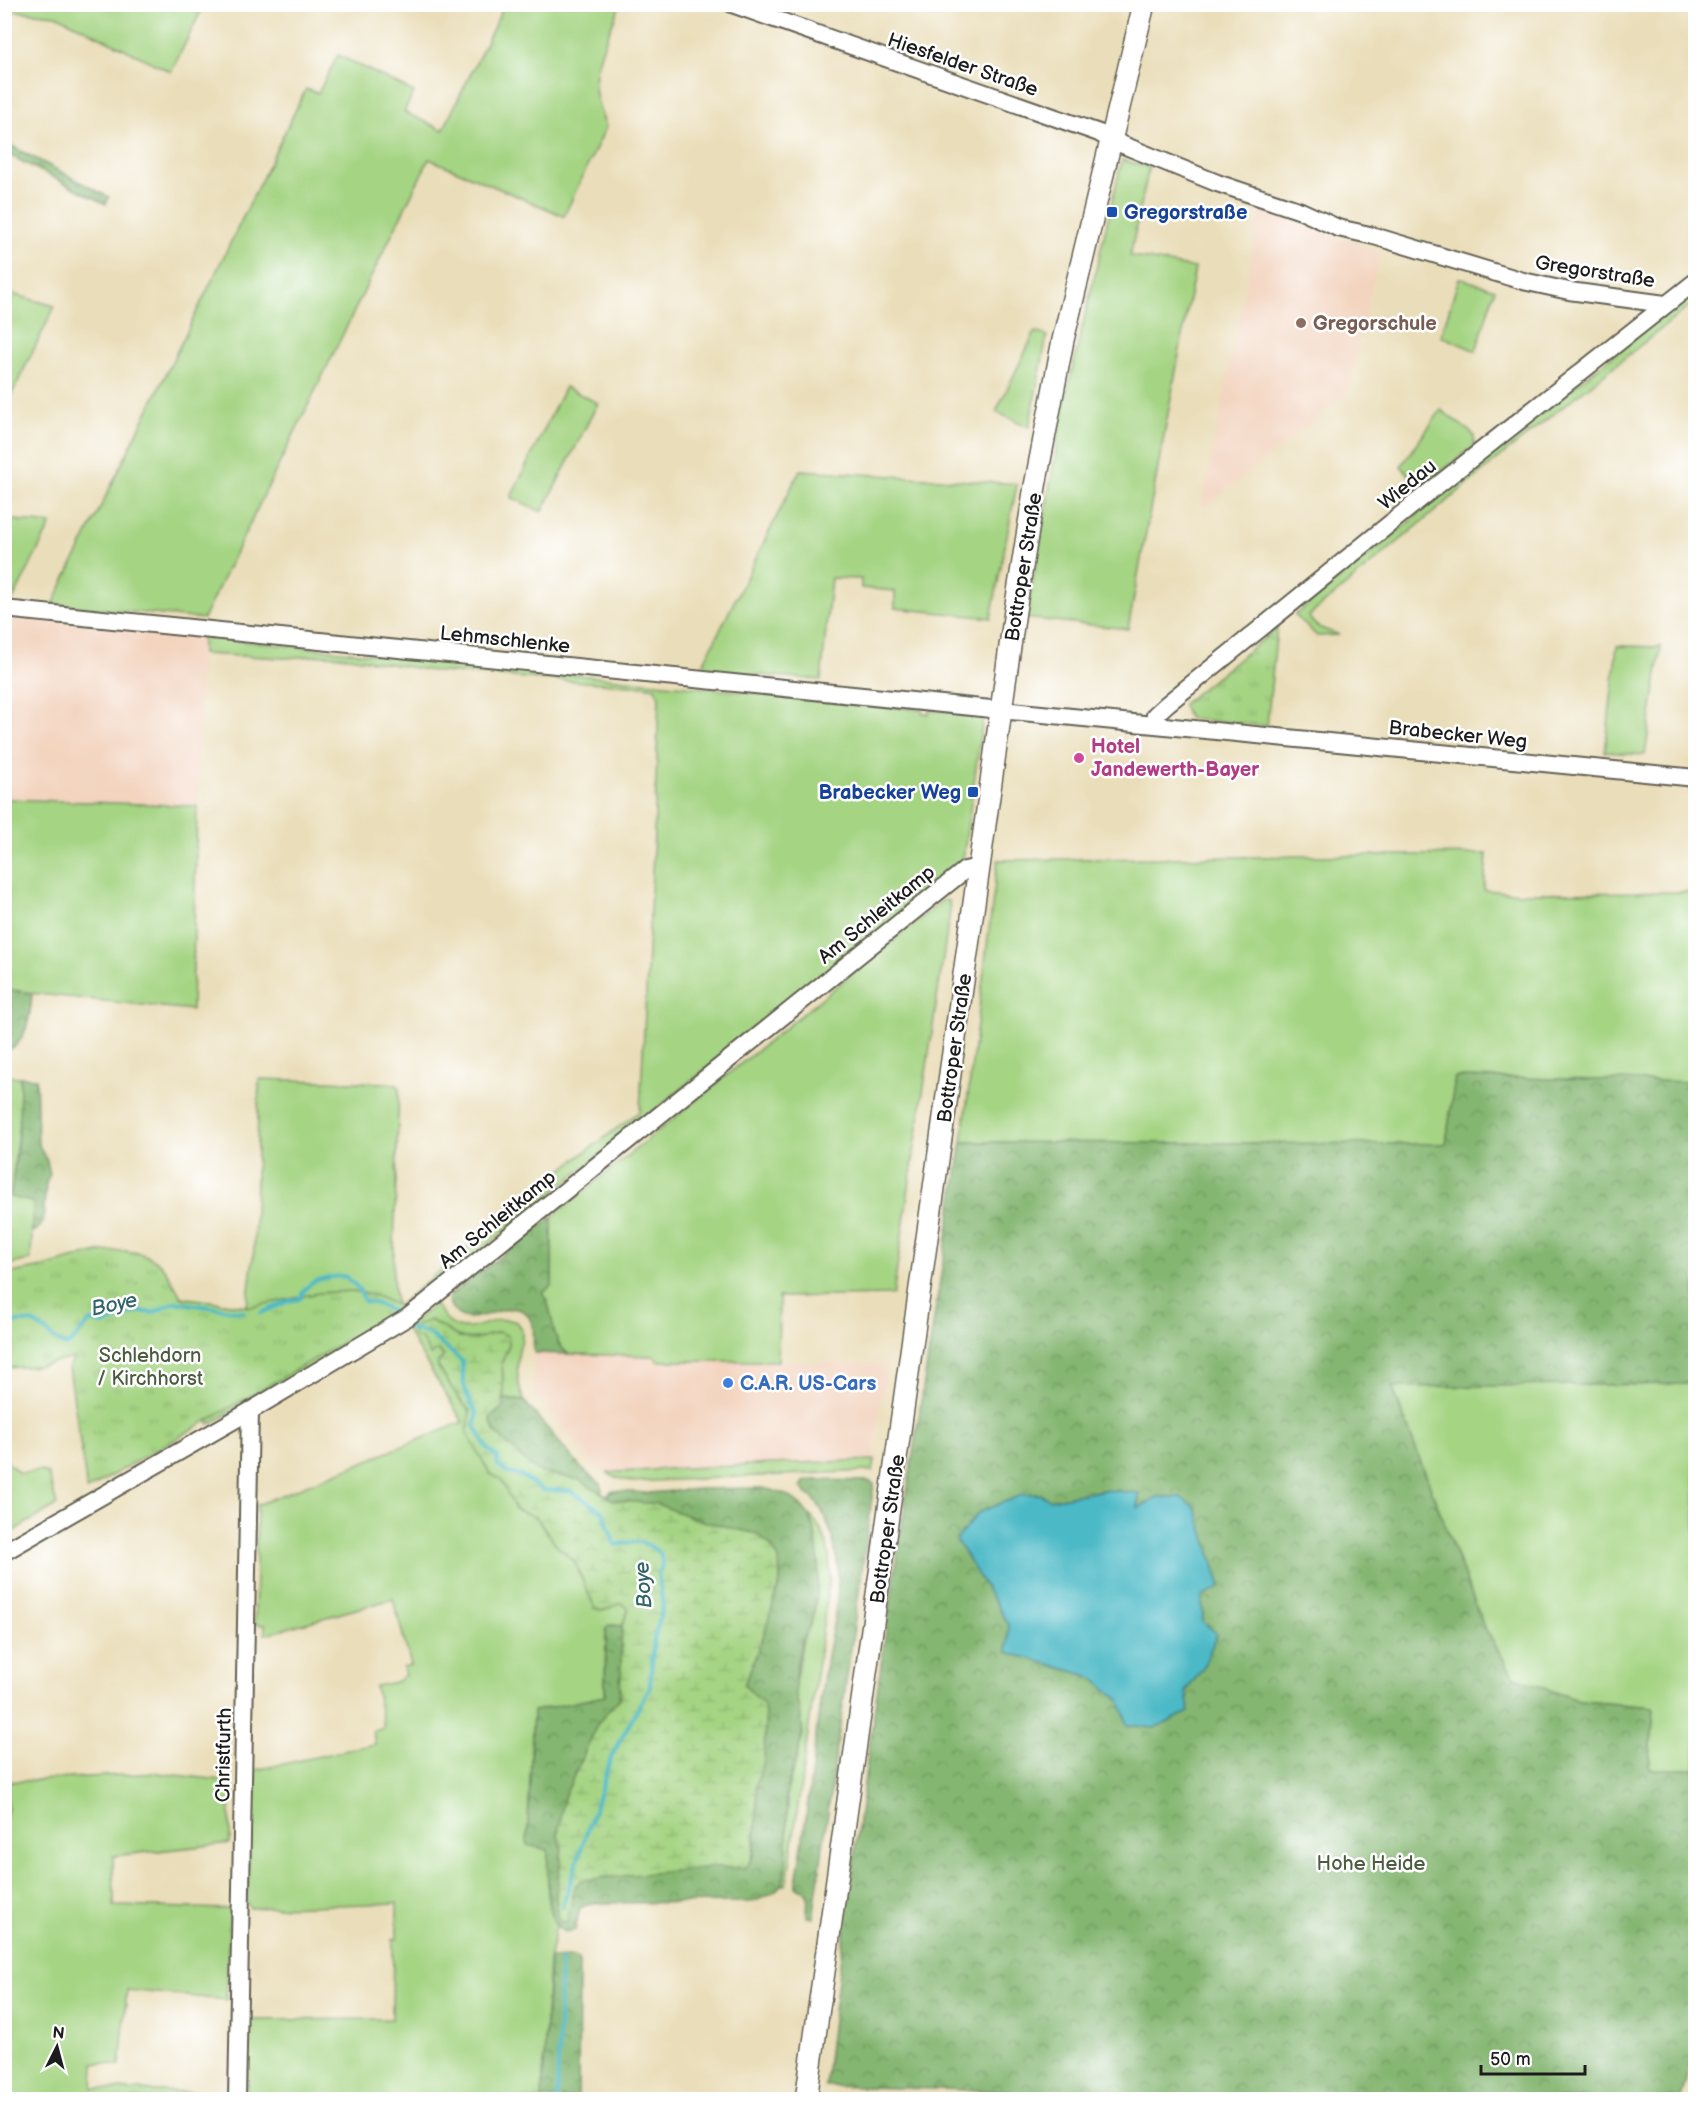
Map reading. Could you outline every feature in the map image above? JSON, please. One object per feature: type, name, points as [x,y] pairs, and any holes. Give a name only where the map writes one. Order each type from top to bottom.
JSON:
[{"type":"main road","name":"Bottroper Straße","points":[[806,2100],[1001,710],[1041,453],[1063,340],[1144,4]]},
{"type":"street","name":"Hiesfelder Straße","points":[[732,4],[1087,129],[1111,140]]},
{"type":"street","name":"Gregorstraße","points":[[1111,140],[1217,183],[1301,211],[1338,228],[1374,236],[1523,281],[1569,291],[1665,304]]},
{"type":"street","name":"Wiedau","points":[[1154,724],[1155,715],[1167,704],[1695,282]]},
{"type":"street","name":"Lehmschlenke","points":[[4,609],[1001,710]]},
{"type":"street","name":"Brabecker Weg","points":[[1001,710],[1695,778]]},
{"type":"street","name":"Am Schleitkamp","points":[[4,1552],[408,1317],[965,870],[979,867]]},
{"type":"street","name":"Christfurth","points":[[237,2100],[249,1411]]},
{"type":"shaded area","name":"Gregorschule","points":[[1261,210],[1380,253],[1347,394],[1207,505],[1202,504]]},
{"type":"shaded area","points":[[5,617],[202,637],[197,806],[5,799]]},
{"type":"shaded area","points":[[534,1353],[655,1356],[657,1361],[778,1361],[887,1365],[883,1395],[880,1396],[875,1460],[689,1467],[608,1473],[600,1470],[589,1458],[536,1394],[533,1381]]},
{"type":"green space","points":[[5,4],[204,5],[171,72],[56,15],[5,10]]},
{"type":"green space","points":[[505,4],[620,5],[596,71],[595,87],[606,127],[564,216],[429,159],[203,619],[53,604],[306,89],[318,93],[338,55],[414,92],[404,112],[443,130]]},
{"type":"green space","points":[[4,142],[109,197],[106,204],[5,153]]},
{"type":"green space","points":[[1122,160],[1149,167],[1130,256],[1195,268],[1128,629],[1026,618],[1066,396]]},
{"type":"green space","points":[[1459,278],[1495,289],[1476,351],[1441,336]]},
{"type":"green space","points":[[1695,290],[1695,302],[1506,452],[1309,616],[1317,626],[1339,635],[1317,636],[1295,615],[1418,515],[1420,509],[1442,496],[1457,480]]},
{"type":"green space","points":[[5,292],[55,306],[11,396],[5,396]]},
{"type":"green space","points":[[1035,332],[1047,336],[1029,427],[996,412]]},
{"type":"green space","points":[[565,387],[598,403],[542,512],[511,497]]},
{"type":"green space","points":[[1441,410],[1472,433],[1474,446],[1420,488],[1401,466]]},
{"type":"green space","points":[[800,470],[1017,484],[991,618],[895,608],[895,591],[861,588],[861,579],[831,578],[821,680],[700,670]]},
{"type":"green space","points":[[4,519],[51,524],[13,600],[5,599]]},
{"type":"green space","points":[[1277,628],[1267,726],[1188,718],[1183,704]]},
{"type":"green space","points":[[202,637],[921,710],[929,714],[930,711],[975,713],[982,721],[982,725],[963,859],[961,863],[421,1299],[373,1331],[263,1394],[258,1396],[252,1390],[244,1405],[210,1424],[203,1416],[190,1299],[247,1306],[254,1249],[259,1079],[387,1083],[397,1085],[399,1088],[393,1278],[396,1307],[530,1197],[542,1182],[640,1111],[659,697],[655,688],[644,686],[439,672],[349,657],[327,655],[285,658],[202,654]]},
{"type":"green space","points":[[1617,646],[1661,647],[1645,755],[1605,752]]},
{"type":"green space","points":[[5,799],[197,806],[192,1010],[5,989]]},
{"type":"green space","points":[[1487,854],[1484,890],[1521,893],[1695,892],[1695,1082],[1455,1077],[1446,1144],[962,1142],[998,860]]},
{"type":"green space","points":[[943,900],[949,901],[950,911],[893,1295],[779,1297],[778,1361],[657,1361],[655,1356],[568,1354],[561,1347],[554,1333],[543,1293],[552,1285],[552,1217]]},
{"type":"green space","points":[[4,989],[32,993],[29,1018],[23,1035],[12,1048],[5,1051]]},
{"type":"green space","points":[[4,1076],[20,1077],[20,1111],[11,1196],[33,1202],[31,1260],[5,1265]]},
{"type":"green space","points":[[20,1077],[36,1078],[38,1143],[47,1161],[50,1174],[46,1183],[43,1221],[37,1230],[32,1232],[33,1202],[10,1197],[18,1137]]},
{"type":"green space","name":"Hohe Heide","points":[[1455,1077],[1695,1082],[1695,1384],[1392,1387],[1483,1625],[1514,1677],[1580,1701],[1654,1707],[1649,1769],[1695,1769],[1696,2037],[1681,2099],[1011,2100],[1011,2091],[825,2086],[871,1731],[962,1142],[1446,1144]],"holes":[[[1104,1490],[1138,1509],[1157,1497],[1180,1497],[1202,1597],[1203,1622],[1203,1668],[1186,1691],[1120,1701],[1092,1677],[1007,1652],[1009,1625],[1049,1500]]]},
{"type":"green space","points":[[552,1217],[552,1285],[543,1293],[550,1309],[557,1340],[568,1354],[534,1353],[534,1332],[531,1321],[523,1311],[502,1310],[477,1317],[466,1317],[456,1313],[448,1300],[449,1296]]},
{"type":"green space","name":"Schlehdorn / Kirchhorst","points":[[127,1251],[148,1256],[161,1265],[181,1297],[250,1307],[319,1293],[351,1291],[374,1295],[403,1308],[87,1490],[69,1367],[74,1358],[39,1366],[5,1368],[5,1274],[43,1267],[98,1252]]},
{"type":"green space","points":[[435,1305],[450,1323],[458,1327],[474,1327],[506,1319],[520,1325],[522,1336],[518,1357],[518,1376],[524,1401],[504,1399],[502,1362],[509,1344],[499,1333],[478,1338],[462,1338],[430,1320],[421,1338],[430,1354],[438,1350],[444,1356],[438,1362],[438,1367],[470,1411],[470,1421],[485,1465],[501,1479],[515,1508],[537,1518],[558,1547],[574,1561],[595,1608],[602,1611],[621,1603],[629,1609],[622,1626],[613,1625],[606,1629],[605,1696],[533,1711],[528,1845],[548,1849],[548,1893],[556,1926],[549,1961],[542,2099],[247,2100],[248,2020],[392,2019],[393,1939],[397,1939],[397,1903],[250,1908],[247,1903],[251,1771],[375,1744],[373,1731],[384,1728],[375,1686],[396,1682],[405,1675],[403,1667],[411,1665],[393,1599],[265,1634],[265,1625],[255,1624],[257,1505],[463,1422],[405,1328]]},
{"type":"green space","points":[[430,1320],[460,1338],[476,1339],[499,1332],[508,1336],[509,1344],[502,1362],[504,1406],[490,1418],[494,1431],[531,1467],[542,1473],[580,1480],[613,1500],[657,1504],[698,1520],[757,1534],[771,1546],[779,1559],[780,1582],[763,1637],[744,1685],[764,1705],[765,1719],[764,1761],[756,1785],[757,1810],[753,1855],[746,1868],[714,1867],[582,1880],[575,1886],[567,1922],[559,1921],[556,1897],[562,1849],[558,1834],[564,1798],[598,1723],[620,1698],[622,1626],[629,1609],[621,1603],[602,1611],[595,1608],[574,1561],[558,1547],[537,1518],[515,1509],[501,1479],[490,1474],[467,1433],[470,1411],[438,1367],[438,1362],[444,1356],[438,1350],[430,1355],[421,1338],[415,1338],[413,1332],[415,1326]]},
{"type":"green space","points":[[1695,1384],[1695,1769],[1649,1770],[1654,1707],[1580,1701],[1514,1677],[1483,1625],[1392,1386]]},
{"type":"green space","points":[[504,1399],[524,1401],[582,1469],[601,1484],[600,1493],[580,1480],[542,1473],[531,1467],[494,1431],[490,1418],[503,1407]]},
{"type":"green space","points":[[4,1454],[8,1463],[20,1473],[42,1471],[48,1474],[57,1505],[5,1536]]},
{"type":"green space","points":[[875,1460],[873,1471],[633,1482],[608,1473],[708,1467]]},
{"type":"green space","points":[[814,1480],[869,1481],[874,1484],[813,1918],[807,1917],[808,1895],[804,1890],[796,1887],[796,1882],[838,1583],[836,1554],[827,1521],[817,1503],[801,1487],[804,1482]]},
{"type":"green space","points":[[762,1488],[794,1499],[805,1510],[810,1517],[816,1537],[818,1563],[816,1602],[809,1627],[802,1641],[796,1669],[795,1692],[803,1729],[786,1797],[787,1854],[782,1883],[773,1893],[752,1902],[590,1903],[580,1908],[575,1930],[564,1931],[557,1926],[549,1901],[548,1850],[527,1845],[533,1711],[605,1696],[606,1629],[609,1625],[622,1626],[620,1698],[598,1723],[564,1798],[558,1834],[562,1849],[556,1897],[570,1903],[578,1883],[591,1877],[714,1867],[746,1868],[754,1855],[756,1785],[764,1761],[765,1719],[764,1705],[744,1685],[763,1637],[780,1582],[779,1559],[721,1527],[657,1504],[613,1500],[607,1497],[610,1492],[614,1491],[648,1493]]},
{"type":"green space","points":[[806,1512],[818,1525],[826,1540],[830,1575],[788,1877],[785,1885],[781,1885],[784,1878],[788,1806],[786,1795],[803,1734],[794,1688],[803,1639],[810,1625],[810,1519]]},
{"type":"green space","points":[[157,1773],[230,1781],[230,1843],[113,1856],[114,1906],[230,1909],[226,2000],[127,1990],[120,2065],[94,2063],[93,2088],[225,2094],[225,2099],[5,2099],[4,1822],[8,1808],[5,1782]]},
{"type":"green space","points":[[573,1957],[579,1962],[578,2099],[542,2099],[550,1958]]},
{"type":"water","points":[[1104,1490],[1139,1493],[1138,1508],[1157,1497],[1180,1497],[1196,1508],[1221,1587],[1202,1597],[1203,1622],[1217,1634],[1203,1668],[1186,1691],[1189,1712],[1154,1728],[1127,1725],[1120,1701],[1092,1677],[1007,1652],[1009,1625],[956,1540],[979,1512],[1022,1495],[1040,1494],[1050,1500]]},
{"type":"waterway","name":"Boye","points":[[261,1313],[289,1301],[300,1299],[307,1287],[318,1280],[345,1276],[359,1289],[365,1302],[374,1303],[395,1312]]},
{"type":"waterway","name":"Boye","points":[[4,1324],[34,1323],[66,1346],[90,1321],[105,1324],[139,1311],[153,1313],[175,1302],[243,1312]]},
{"type":"waterway","name":"Boye","points":[[408,1327],[429,1334],[462,1361],[465,1389],[477,1414],[475,1426],[487,1448],[498,1458],[497,1464],[508,1473],[521,1475],[542,1490],[571,1491],[603,1512],[615,1545],[640,1542],[661,1554],[662,1566],[658,1574],[663,1605],[654,1639],[650,1687],[612,1755],[563,1905]]},
{"type":"waterway","name":"Boye","points":[[557,2100],[561,1960]]},
{"type":"place","name":"Gregorstraße","points":[[1112,212]]},
{"type":"place","name":"Gregorschule","points":[[1301,323]]},
{"type":"place","name":"Hotel Jandewerth-Bayer","points":[[1079,758]]},
{"type":"place","name":"Brabecker Weg","points":[[973,792]]},
{"type":"place","name":"C.A.R. US-Cars","points":[[728,1383]]}]
